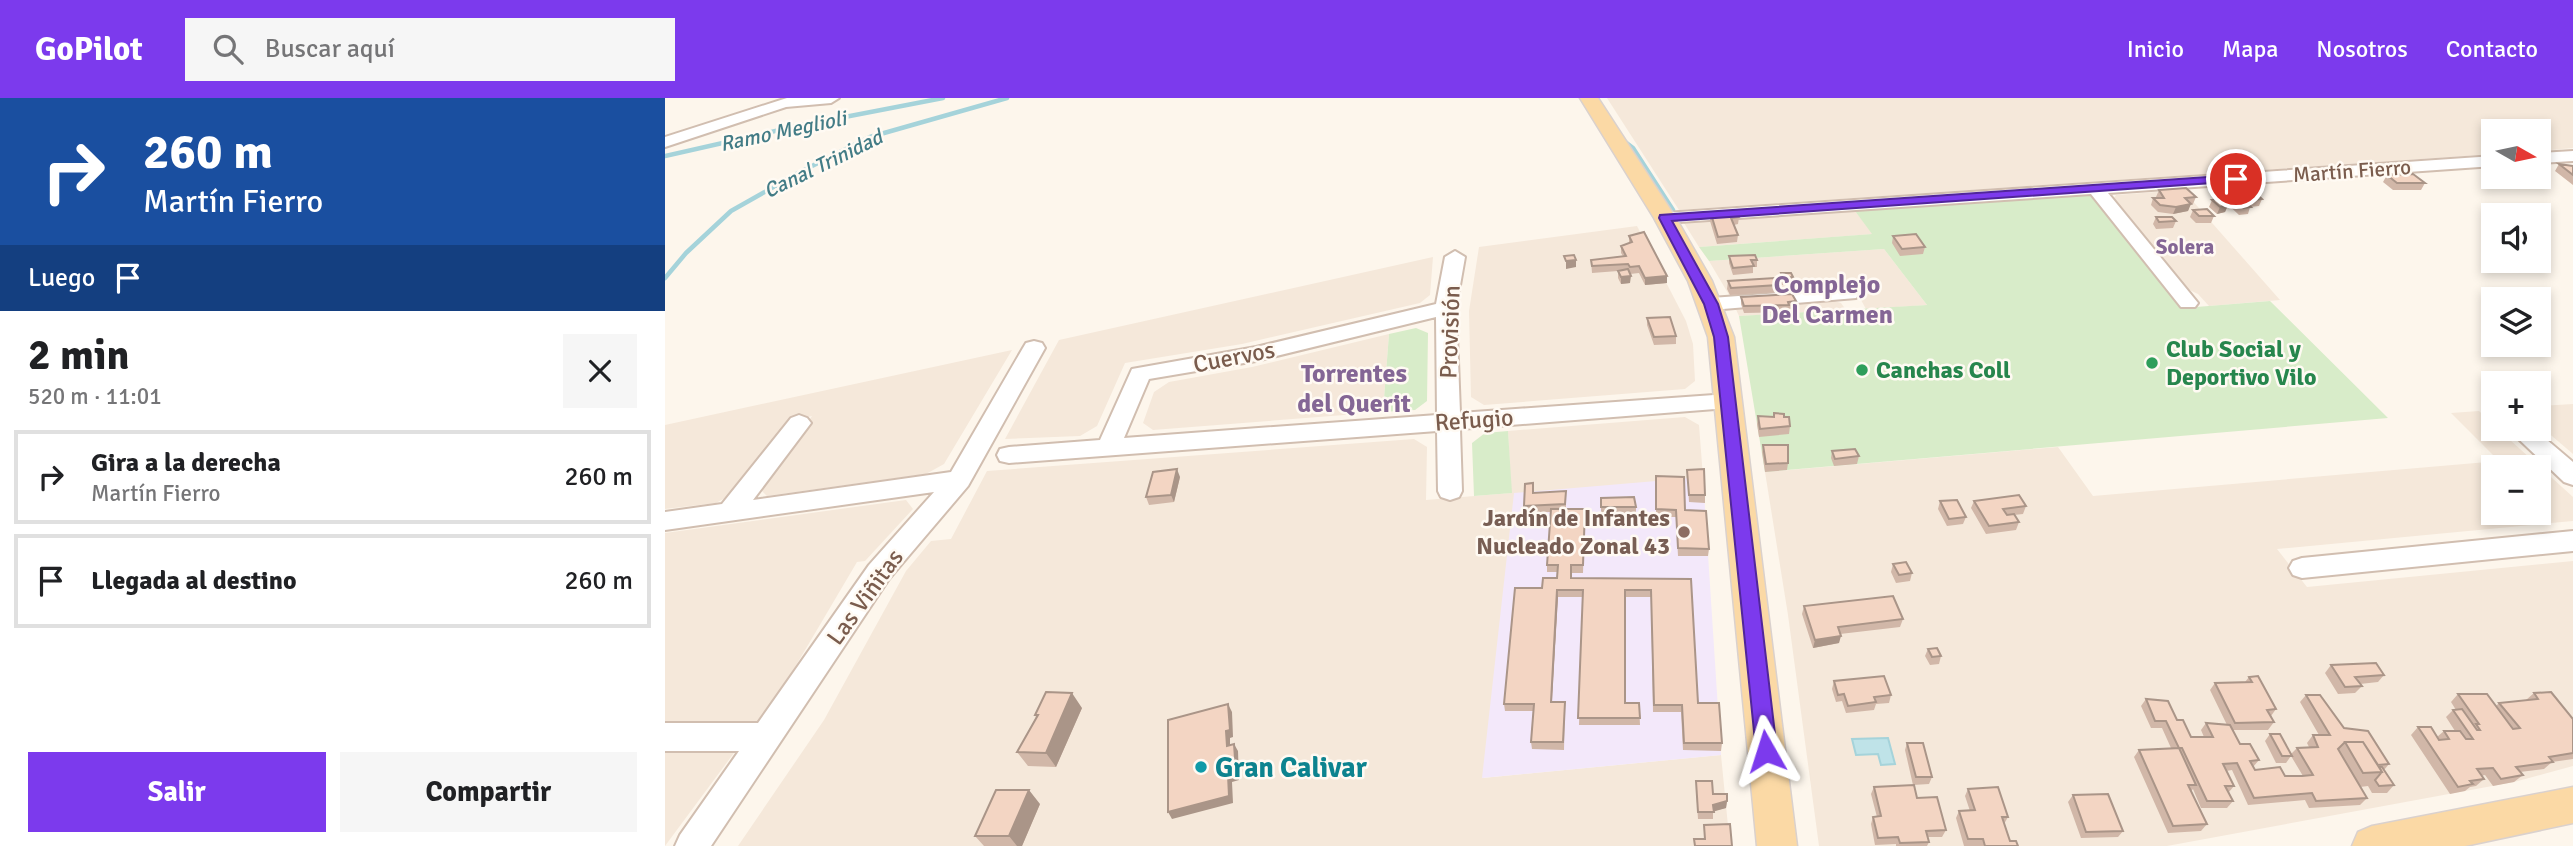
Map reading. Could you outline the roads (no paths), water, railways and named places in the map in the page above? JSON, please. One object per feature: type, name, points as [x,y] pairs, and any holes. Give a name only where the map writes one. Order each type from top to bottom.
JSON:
[{"type":"main road","points":[[1596,100],[1665,218],[1711,304],[1721,337],[1777,846]]},
{"type":"main road","points":[[2372,846],[2573,805]]},
{"type":"street","points":[[665,142],[784,103],[831,98]]},
{"type":"street","points":[[2551,157],[2573,156]]},
{"type":"street","name":"Martín Fierro","points":[[1665,218],[2481,162]]},
{"type":"street","points":[[2095,188],[2188,303]]},
{"type":"street","name":"Provisión","points":[[1450,491],[1446,308],[1455,257]]},
{"type":"street","points":[[1711,304],[1849,294]]},
{"type":"street","name":"Cuervos","points":[[1108,448],[1140,374],[1257,354],[1446,308]]},
{"type":"street","name":"Las Viñitas","points":[[692,846],[879,572],[959,480],[1034,348]]},
{"type":"street","name":"Refugio","points":[[1009,455],[1728,401]]},
{"type":"street","points":[[730,512],[799,423]]},
{"type":"street","points":[[2534,441],[2573,476]]},
{"type":"street","points":[[665,521],[959,480]]},
{"type":"street","points":[[2302,568],[2573,541]]},
{"type":"street","points":[[665,737],[767,737]]},
{"type":"water","points":[[1888,738],[1895,764],[1881,765],[1878,754],[1856,755],[1852,739]]},
{"type":"waterway","name":"Ramo Meglioli","points":[[665,156],[793,127],[943,98]]},
{"type":"waterway","name":"Canal Trinidad","points":[[665,278],[686,253],[731,211],[800,172],[870,137],[1007,98]]},
{"type":"waterway","points":[[1624,141],[1633,148],[1673,210]]},
{"type":"place","name":"Club Social y Deportivo Vilo","points":[[2152,363]]},
{"type":"place","name":"Canchas Coll","points":[[1862,370]]},
{"type":"place","name":"Jardín de Infantes Nucleado Zonal 43","points":[[1684,532]]},
{"type":"place","name":"Gran Calivar","points":[[1201,767]]},
{"type":"district","name":"Solera","points":[[2185,247]]},
{"type":"district","name":"Complejo Del Carmen","points":[[1827,299]]},
{"type":"district","name":"Torrentes del Querit","points":[[1354,388]]}]
